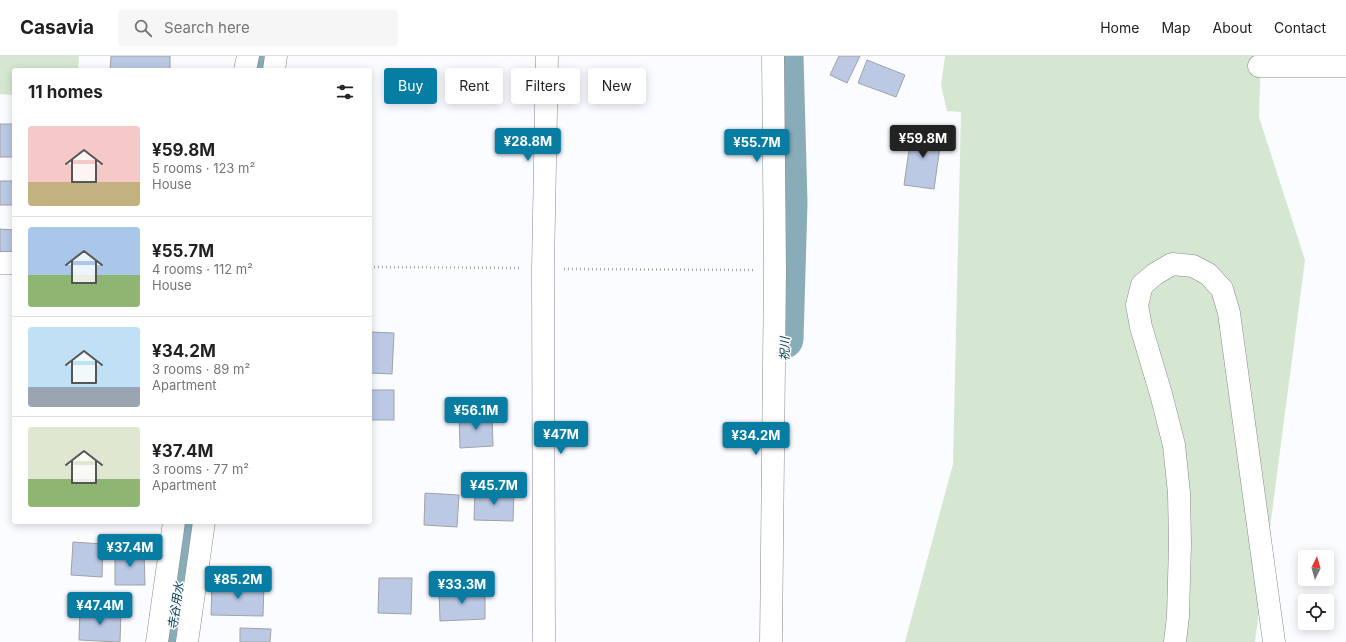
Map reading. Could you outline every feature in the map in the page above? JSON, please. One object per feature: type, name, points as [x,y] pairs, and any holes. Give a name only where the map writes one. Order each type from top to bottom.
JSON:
[{"type":"street","points":[[245,68],[248,56]]},
{"type":"street","points":[[274,68],[276,56]]},
{"type":"street","points":[[544,642],[543,269],[547,56]]},
{"type":"street","points":[[771,642],[775,270],[773,56]]},
{"type":"street","points":[[1259,66],[1346,66]]},
{"type":"street","points":[[0,263],[12,263]]},
{"type":"street","points":[[1175,642],[1178,616],[1180,544],[1179,493],[1174,445],[1141,327],[1137,305],[1142,285],[1155,274],[1172,264],[1193,266],[1208,274],[1222,289],[1229,313],[1274,642]]},
{"type":"street","points":[[157,642],[174,524]]},
{"type":"street","points":[[187,642],[204,524]]},
{"type":"path","points":[[372,266],[543,269],[775,270]]},
{"type":"green space","points":[[0,56],[79,56],[78,68],[12,68],[12,95],[0,94]]},
{"type":"green space","points":[[945,56],[1261,56],[1259,117],[1305,260],[1255,642],[905,642],[953,464],[961,112],[947,111],[941,85]]},
{"type":"building","points":[[111,56],[170,56],[170,68],[110,68]]},
{"type":"building","points":[[839,56],[860,56],[847,83],[830,75]]},
{"type":"building","points":[[867,60],[905,75],[896,97],[858,83]]},
{"type":"building","points":[[0,124],[12,124],[12,157],[0,157]]},
{"type":"building","points":[[912,129],[942,133],[934,189],[904,185]]},
{"type":"building","points":[[0,181],[12,181],[12,205],[0,205]]},
{"type":"building","points":[[0,229],[12,230],[12,253],[0,252]]},
{"type":"building","points":[[372,332],[394,333],[392,374],[372,373]]},
{"type":"building","points":[[372,390],[394,390],[394,420],[372,420]]},
{"type":"building","points":[[492,414],[493,446],[460,448],[459,415]]},
{"type":"building","points":[[475,490],[514,491],[513,521],[474,520]]},
{"type":"building","points":[[425,493],[459,495],[457,527],[424,525]]},
{"type":"building","points":[[73,542],[103,544],[102,577],[71,575]]},
{"type":"building","points":[[144,551],[145,585],[115,585],[115,552]]},
{"type":"building","points":[[379,578],[412,578],[411,614],[378,613]]},
{"type":"building","points":[[212,583],[264,584],[263,616],[211,615]]},
{"type":"building","points":[[485,589],[485,619],[440,621],[439,590]]},
{"type":"building","points":[[80,609],[121,611],[120,642],[79,640]]},
{"type":"building","points":[[240,628],[271,629],[270,642],[240,642]]},
{"type":"waterway","name":"寺谷用水","points":[[258,68],[260,56]]},
{"type":"waterway","name":"祝川","points":[[784,56],[788,203],[784,339]]},
{"type":"waterway","name":"寺谷用水","points":[[170,642],[188,524]]}]
